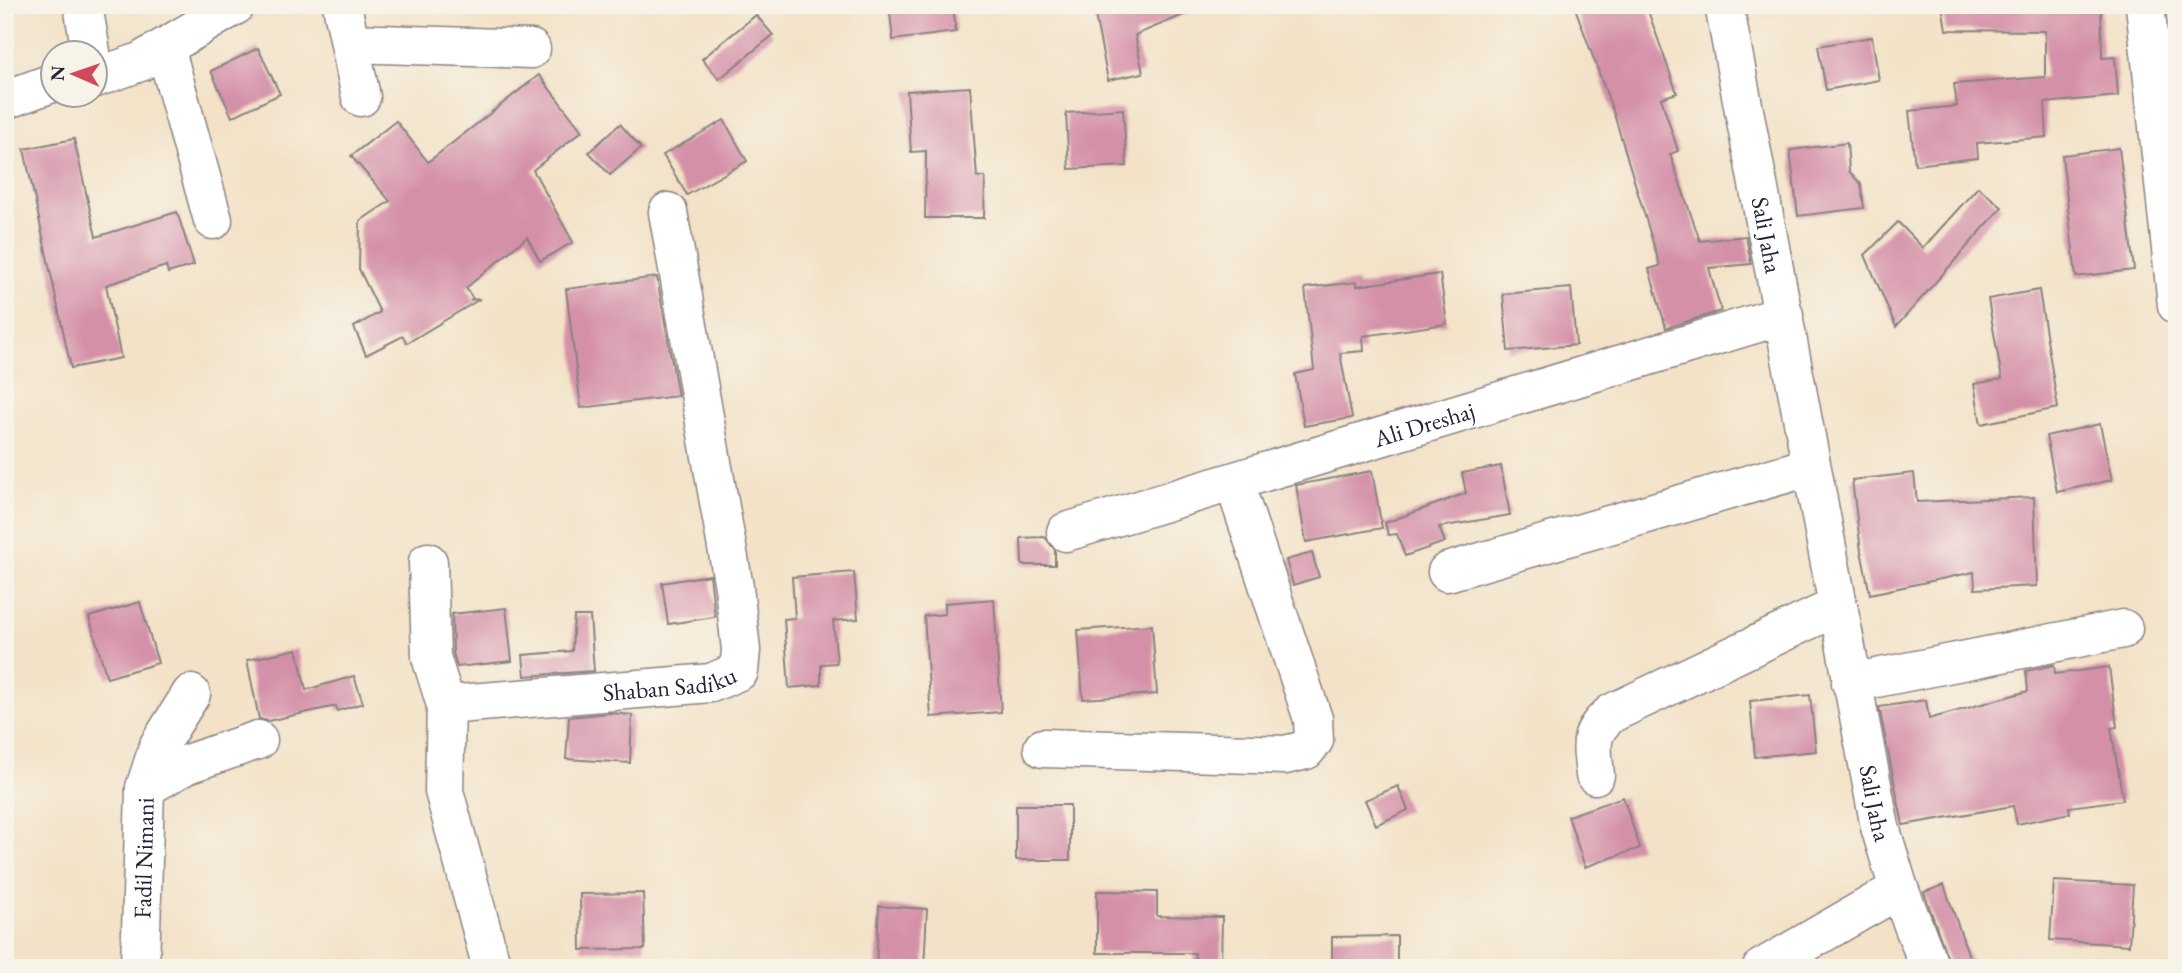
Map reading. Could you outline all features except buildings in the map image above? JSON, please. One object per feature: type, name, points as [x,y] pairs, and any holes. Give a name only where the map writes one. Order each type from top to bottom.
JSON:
[{"type":"street","points":[[82,5],[88,38]]},
{"type":"street","points":[[108,73],[140,62],[236,5]]},
{"type":"street","points":[[342,5],[361,97]]},
{"type":"street","name":"Sali Jaha","points":[[1724,5],[1784,315],[1836,607],[1880,827],[1899,889],[1930,968]]},
{"type":"street","points":[[2145,5],[2177,304]]},
{"type":"street","points":[[350,43],[531,49]]},
{"type":"street","points":[[166,47],[213,220]]},
{"type":"street","points":[[5,100],[38,88]]},
{"type":"street","name":"Shaban Sadiku","points":[[446,705],[711,683],[739,671],[741,650],[734,587],[668,212]]},
{"type":"street","name":"Ali Dreshaj","points":[[1066,532],[1784,315]]},
{"type":"street","points":[[1447,572],[1810,467]]},
{"type":"street","points":[[1043,748],[1284,755],[1306,750],[1314,740],[1313,719],[1234,482]]},
{"type":"street","points":[[428,562],[431,657],[446,705],[444,791],[492,968]]},
{"type":"street","points":[[1595,775],[1592,739],[1598,724],[1612,713],[1836,607]]},
{"type":"street","points":[[1852,683],[2123,629]]},
{"type":"street","points":[[145,788],[159,745],[191,694]]},
{"type":"street","name":"Fadil Nimani","points":[[140,968],[145,788],[187,764],[258,740]]},
{"type":"street","points":[[1762,968],[1899,889]]}]
